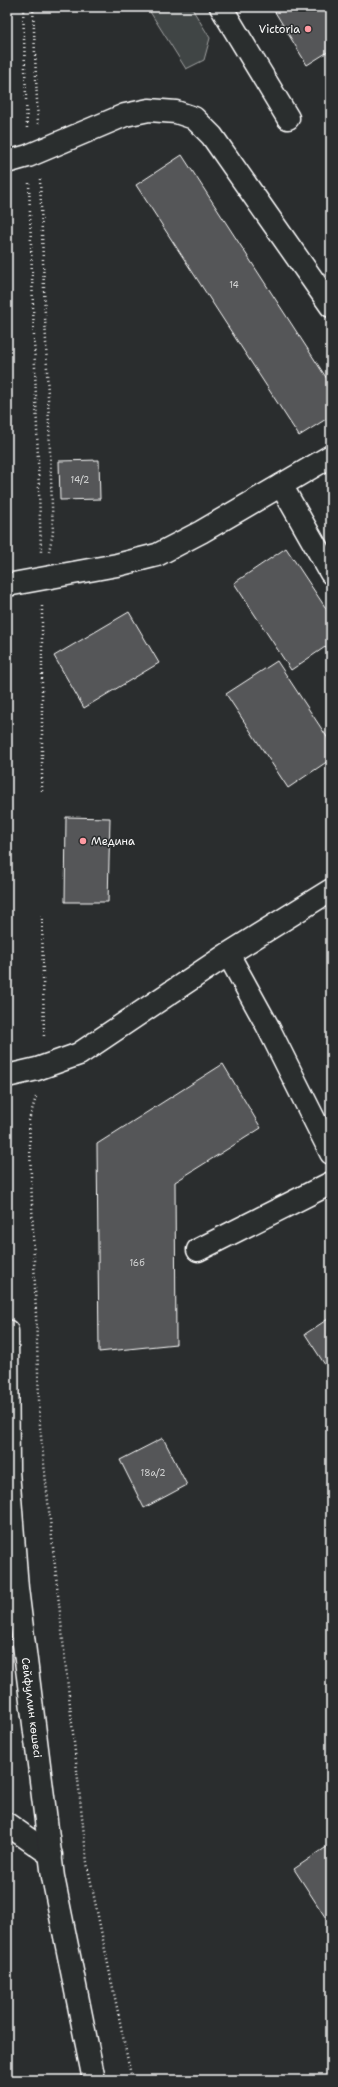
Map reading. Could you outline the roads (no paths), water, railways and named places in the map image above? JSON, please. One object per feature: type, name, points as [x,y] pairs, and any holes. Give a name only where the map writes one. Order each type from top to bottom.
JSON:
[{"type":"main road","points":[[221,7],[288,118]]},
{"type":"main road","points":[[7,162],[34,154],[125,115],[149,110],[176,112],[194,118],[212,136],[331,306]]},
{"type":"main road","points":[[7,585],[117,565],[156,555],[201,532],[331,456]]},
{"type":"main road","points":[[280,485],[331,573]]},
{"type":"main road","points":[[7,1076],[44,1067],[79,1054],[228,954],[331,890]]},
{"type":"main road","points":[[228,954],[267,1025],[331,1153]]},
{"type":"main road","points":[[198,1250],[331,1183]]},
{"type":"main road","name":"Сейфуллин көшесі","points":[[7,1331],[8,1471],[12,1590],[53,1877],[94,2080]]},
{"type":"main road","points":[[7,1824],[51,1855]]},
{"type":"place","name":"Victoria","points":[[308,29]]},
{"type":"place","name":"Медина","points":[[83,841]]}]
